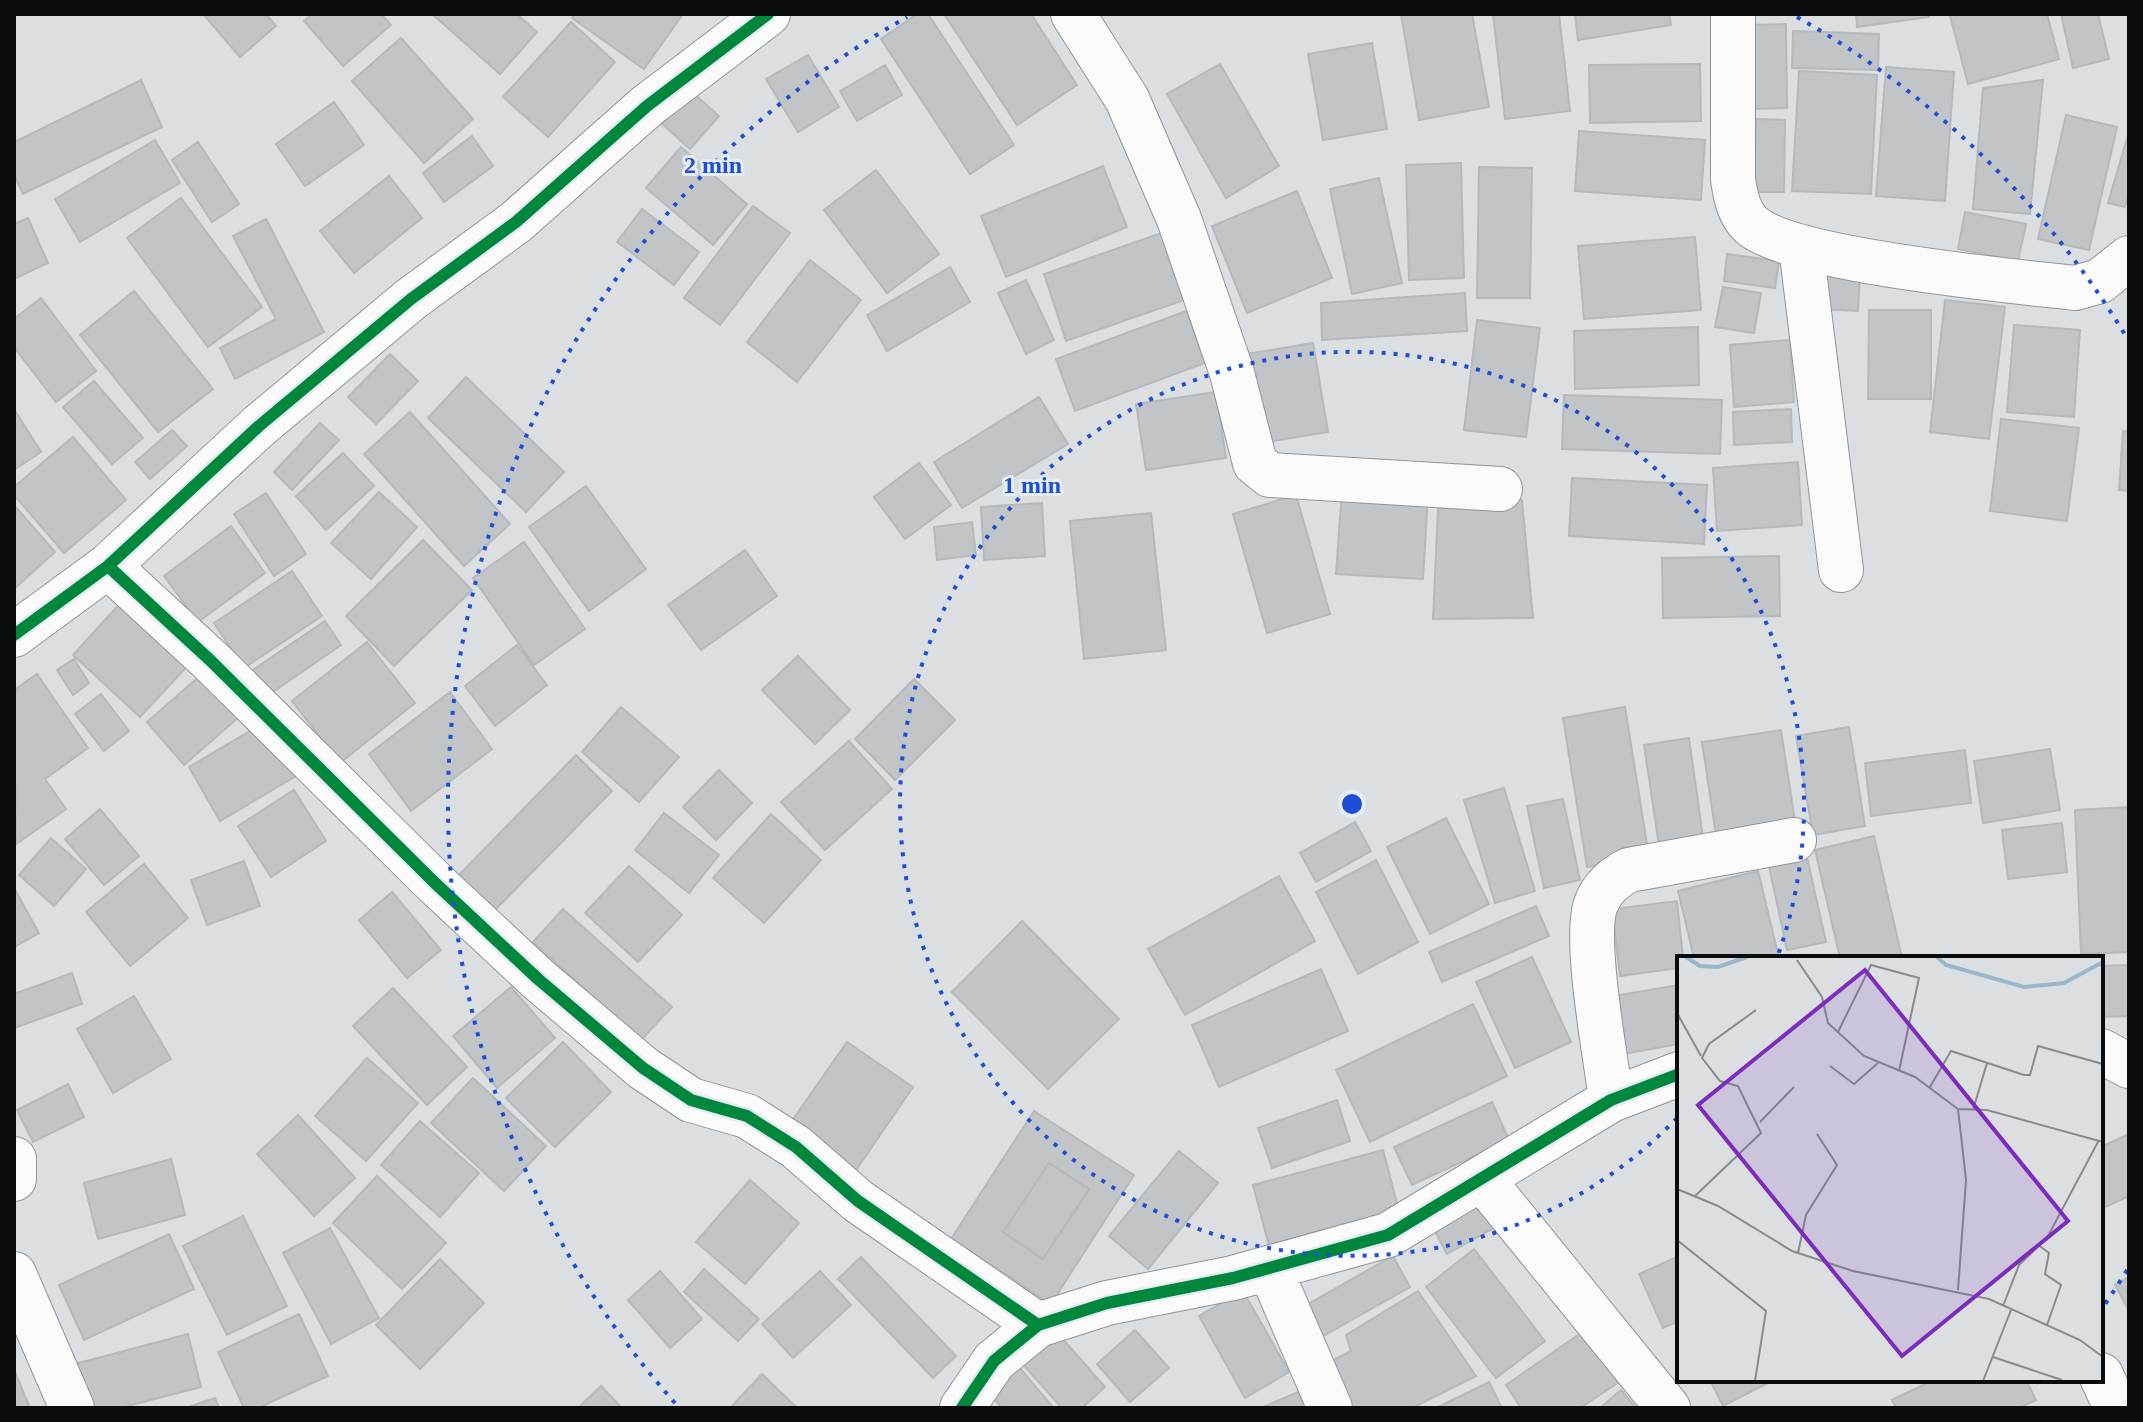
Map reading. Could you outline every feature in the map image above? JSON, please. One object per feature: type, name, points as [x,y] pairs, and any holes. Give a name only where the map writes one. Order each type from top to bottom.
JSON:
[{"type":"street","points":[[14,635],[108,566],[282,406],[411,299],[516,222],[647,106],[768,14]]},
{"type":"street","points":[[1073,14],[1127,99],[1179,219],[1232,373],[1255,463],[1270,475],[1500,489]]},
{"type":"street","points":[[1733,14],[1733,180],[1737,205],[1750,224],[1768,236],[1801,247],[1980,278],[2075,288],[2100,281],[2129,258]]},
{"type":"street","points":[[1801,247],[1841,570]]},
{"type":"street","points":[[108,566],[211,661],[435,883],[538,979],[643,1068],[691,1100],[747,1116],[796,1147],[858,1201],[1038,1325]]},
{"type":"street","points":[[1611,1100],[1590,929],[1601,894],[1615,877],[1629,870],[1794,840]]},
{"type":"street","points":[[2103,1052],[2129,1066]]},
{"type":"street","points":[[969,1404],[994,1361],[1038,1325],[1107,1303],[1270,1269],[1388,1235],[1611,1100],[1677,1075]]},
{"type":"street","points":[[1482,1179],[1668,1408]]},
{"type":"street","points":[[1270,1269],[1330,1408]]},
{"type":"street","points":[[14,1274],[72,1408]]},
{"type":"street","points":[[2103,1379],[2116,1408]]},
{"type":"building","points":[[203,14],[266,14],[276,26],[240,57]]},
{"type":"building","points":[[313,14],[381,14],[391,25],[343,66],[304,21]]},
{"type":"building","points":[[432,14],[517,14],[537,32],[500,74]]},
{"type":"building","points":[[575,14],[683,14],[644,69],[572,18]]},
{"type":"building","points":[[917,14],[928,14],[1014,145],[970,174],[881,39]]},
{"type":"building","points":[[944,14],[1031,14],[1077,85],[1017,125]]},
{"type":"building","points":[[1401,14],[1472,14],[1489,107],[1419,120]]},
{"type":"building","points":[[1493,14],[1559,14],[1570,111],[1505,119]]},
{"type":"building","points":[[1575,14],[1669,14],[1671,25],[1578,40]]},
{"type":"building","points":[[1856,14],[1928,14],[1929,17],[1857,27]]},
{"type":"building","points":[[2047,14],[2059,59],[1968,84],[1950,16]]},
{"type":"building","points":[[2061,14],[2098,14],[2109,59],[2073,68]]},
{"type":"building","points":[[571,22],[615,62],[548,137],[503,97]]},
{"type":"building","points":[[1786,24],[1787,108],[1753,109],[1750,25]]},
{"type":"building","points":[[1793,31],[1879,34],[1878,70],[1792,68]]},
{"type":"building","points":[[401,38],[473,119],[424,163],[352,81]]},
{"type":"building","points":[[1372,43],[1387,129],[1323,140],[1308,54]]},
{"type":"building","points":[[808,55],[839,107],[798,132],[766,79]]},
{"type":"building","points":[[1220,64],[1279,166],[1226,198],[1167,94]]},
{"type":"building","points":[[1700,64],[1701,121],[1590,123],[1589,65]]},
{"type":"building","points":[[885,65],[902,95],[857,121],[840,91]]},
{"type":"building","points":[[1886,67],[1954,72],[1945,201],[1876,196]]},
{"type":"building","points":[[1799,71],[1877,75],[1871,194],[1792,191]]},
{"type":"building","points":[[141,80],[162,127],[23,194],[14,175],[14,142]]},
{"type":"building","points":[[2043,80],[2030,214],[1973,209],[1983,88]]},
{"type":"building","points":[[692,92],[719,116],[690,149],[662,124]]},
{"type":"building","points":[[334,102],[364,145],[305,186],[276,144]]},
{"type":"building","points":[[2066,115],[2117,127],[2089,250],[2038,239]]},
{"type":"building","points":[[1756,119],[1785,120],[1784,192],[1754,192]]},
{"type":"building","points":[[1579,131],[1705,140],[1701,200],[1575,191]]},
{"type":"building","points":[[2128,135],[2129,193],[2125,207],[2108,203]]},
{"type":"building","points":[[472,136],[493,166],[444,202],[423,173]]},
{"type":"building","points":[[155,140],[180,183],[80,242],[55,199]]},
{"type":"building","points":[[198,142],[239,204],[212,222],[172,160]]},
{"type":"building","points":[[681,147],[747,204],[713,245],[646,188]]},
{"type":"building","points":[[1461,163],[1464,278],[1409,280],[1406,165]]},
{"type":"building","points":[[1103,166],[1127,227],[1006,277],[981,216]]},
{"type":"building","points":[[1479,167],[1532,168],[1530,298],[1477,298]]},
{"type":"building","points":[[876,170],[939,254],[887,293],[824,210]]},
{"type":"building","points":[[389,176],[422,218],[354,273],[320,231]]},
{"type":"building","points":[[1379,178],[1402,283],[1352,294],[1330,189]]},
{"type":"building","points":[[1297,191],[1332,278],[1247,313],[1212,226]]},
{"type":"building","points":[[181,198],[262,307],[208,347],[127,238]]},
{"type":"building","points":[[753,206],[790,233],[720,325],[684,298]]},
{"type":"building","points":[[642,209],[699,252],[674,285],[617,242]]},
{"type":"building","points":[[1965,212],[2026,224],[2018,261],[1958,249]]},
{"type":"building","points":[[28,218],[48,263],[14,279],[14,224]]},
{"type":"building","points":[[266,219],[324,332],[235,379],[220,348],[276,319],[233,236]]},
{"type":"building","points":[[1170,230],[1193,297],[1066,341],[1044,274]]},
{"type":"building","points":[[1695,237],[1701,310],[1584,319],[1578,246]]},
{"type":"building","points":[[1727,254],[1779,261],[1775,288],[1724,281]]},
{"type":"building","points":[[810,260],[861,300],[797,382],[747,342]]},
{"type":"building","points":[[950,267],[970,302],[887,351],[867,315]]},
{"type":"building","points":[[1821,270],[1860,272],[1858,311],[1818,309]]},
{"type":"building","points":[[1026,280],[1054,340],[1026,354],[998,293]]},
{"type":"building","points":[[1723,287],[1761,293],[1754,333],[1715,327]]},
{"type":"building","points":[[134,291],[213,389],[158,432],[80,335]]},
{"type":"building","points":[[1465,293],[1467,331],[1322,340],[1321,303]]},
{"type":"building","points":[[41,298],[96,371],[56,402],[14,347],[14,319]]},
{"type":"building","points":[[1945,300],[2005,307],[1989,439],[1930,432]]},
{"type":"building","points":[[1869,310],[1931,310],[1931,399],[1868,399]]},
{"type":"building","points":[[1186,311],[1205,363],[1075,411],[1056,359]]},
{"type":"building","points":[[1477,320],[1540,328],[1526,437],[1464,430]]},
{"type":"building","points":[[2014,325],[2080,330],[2074,417],[2007,412]]},
{"type":"building","points":[[1698,327],[1699,385],[1575,389],[1574,331]]},
{"type":"building","points":[[1790,340],[1794,402],[1734,407],[1730,345]]},
{"type":"building","points":[[1313,343],[1328,432],[1261,443],[1247,354]]},
{"type":"building","points":[[390,354],[418,381],[376,424],[348,397]]},
{"type":"building","points":[[466,377],[564,472],[526,512],[428,418]]},
{"type":"building","points":[[94,381],[143,438],[112,464],[63,407]]},
{"type":"building","points":[[1216,392],[1226,458],[1146,470],[1136,404]]},
{"type":"building","points":[[1564,395],[1722,400],[1720,454],[1562,449]]},
{"type":"building","points":[[1039,397],[1068,444],[962,508],[934,462]]},
{"type":"building","points":[[14,409],[41,452],[14,470]]},
{"type":"building","points":[[1791,409],[1792,442],[1734,445],[1733,412]]},
{"type":"building","points":[[410,412],[510,524],[464,566],[364,454]]},
{"type":"building","points":[[2001,419],[2079,428],[2067,521],[1990,511]]},
{"type":"building","points":[[320,423],[339,440],[292,490],[274,472]]},
{"type":"building","points":[[172,430],[187,446],[150,479],[135,462]]},
{"type":"building","points":[[2123,431],[2129,432],[2129,491],[2119,490]]},
{"type":"building","points":[[73,437],[126,500],[64,553],[14,495],[14,487]]},
{"type":"building","points":[[343,453],[374,486],[326,530],[296,496]]},
{"type":"building","points":[[1798,462],[1802,525],[1717,531],[1713,468]]},
{"type":"building","points":[[919,463],[951,505],[905,539],[874,497]]},
{"type":"building","points":[[1572,478],[1707,485],[1704,544],[1569,536]]},
{"type":"building","points":[[586,486],[646,569],[589,611],[529,527]]},
{"type":"building","points":[[1342,490],[1428,495],[1423,579],[1336,574]]},
{"type":"building","points":[[379,492],[417,527],[371,579],[331,543]]},
{"type":"building","points":[[266,493],[306,554],[274,576],[234,514]]},
{"type":"building","points":[[1296,495],[1330,614],[1267,633],[1233,514]]},
{"type":"building","points":[[1522,500],[1533,618],[1433,619],[1438,509]]},
{"type":"building","points":[[1042,503],[1045,556],[984,560],[981,507]]},
{"type":"building","points":[[14,505],[55,552],[14,589]]},
{"type":"building","points":[[1151,513],[1166,650],[1084,659],[1070,521]]},
{"type":"building","points":[[972,522],[976,555],[937,560],[934,527]]},
{"type":"building","points":[[231,526],[265,573],[198,622],[164,576]]},
{"type":"building","points":[[423,540],[472,590],[394,666],[346,616]]},
{"type":"building","points":[[524,542],[585,629],[534,665],[473,578]]},
{"type":"building","points":[[745,550],[777,596],[701,650],[668,605]]},
{"type":"building","points":[[1779,556],[1780,616],[1663,618],[1662,558]]},
{"type":"building","points":[[292,571],[322,616],[244,668],[214,623]]},
{"type":"building","points":[[126,597],[194,659],[140,717],[73,655]]},
{"type":"building","points":[[325,621],[341,645],[267,696],[250,672]]},
{"type":"building","points":[[367,642],[415,703],[340,763],[292,701]]},
{"type":"building","points":[[517,645],[547,685],[495,726],[465,686]]},
{"type":"building","points":[[798,656],[850,710],[815,744],[762,690]]},
{"type":"building","points":[[74,659],[89,683],[73,695],[57,670]]},
{"type":"building","points":[[37,674],[88,748],[45,779],[66,809],[16,844],[14,690]]},
{"type":"building","points":[[202,674],[239,717],[184,765],[147,722]]},
{"type":"building","points":[[914,679],[955,720],[895,780],[855,739]]},
{"type":"building","points":[[450,692],[492,749],[411,811],[369,754]]},
{"type":"building","points":[[101,694],[129,731],[104,751],[75,714]]},
{"type":"building","points":[[621,707],[679,757],[639,802],[582,752]]},
{"type":"building","points":[[1625,707],[1649,857],[1587,867],[1563,718]]},
{"type":"building","points":[[267,721],[298,775],[220,821],[189,767]]},
{"type":"building","points":[[1849,727],[1865,826],[1813,835],[1796,736]]},
{"type":"building","points":[[1781,730],[1796,828],[1717,842],[1702,742]]},
{"type":"building","points":[[1689,738],[1704,845],[1660,852],[1644,745]]},
{"type":"building","points":[[849,741],[892,789],[825,850],[781,802]]},
{"type":"building","points":[[2050,749],[2060,810],[1983,823],[1974,761]]},
{"type":"building","points":[[1965,750],[1971,803],[1871,816],[1865,763]]},
{"type":"building","points":[[576,755],[612,791],[494,911],[459,875]]},
{"type":"building","points":[[719,770],[752,803],[716,840],[683,807]]},
{"type":"building","points":[[1504,788],[1535,891],[1495,903],[1464,800]]},
{"type":"building","points":[[294,790],[326,841],[271,877],[238,826]]},
{"type":"building","points":[[1563,799],[1580,880],[1544,888],[1527,806]]},
{"type":"building","points":[[2129,807],[2129,952],[2081,954],[2075,810]]},
{"type":"building","points":[[100,809],[139,856],[104,885],[65,839]]},
{"type":"building","points":[[664,813],[719,855],[689,893],[635,850]]},
{"type":"building","points":[[771,814],[821,860],[764,923],[713,878]]},
{"type":"building","points":[[1446,818],[1489,904],[1430,934],[1387,847]]},
{"type":"building","points":[[1355,822],[1371,851],[1316,882],[1300,853]]},
{"type":"building","points":[[2062,823],[2067,872],[2008,879],[2002,830]]},
{"type":"building","points":[[1874,836],[1902,956],[1840,956],[1815,850]]},
{"type":"building","points":[[51,838],[86,869],[54,906],[19,875]]},
{"type":"building","points":[[1807,857],[1826,942],[1787,950],[1769,866]]},
{"type":"building","points":[[1376,860],[1418,942],[1358,974],[1316,892]]},
{"type":"building","points":[[244,861],[260,906],[207,925],[191,880]]},
{"type":"building","points":[[144,864],[188,918],[130,966],[86,912]]},
{"type":"building","points":[[629,866],[682,915],[638,962],[585,913]]},
{"type":"building","points":[[1758,871],[1779,956],[1694,956],[1678,891]]},
{"type":"building","points":[[1279,876],[1315,941],[1185,1015],[1148,949]]},
{"type":"building","points":[[14,888],[39,933],[14,947]]},
{"type":"building","points":[[392,892],[441,950],[407,978],[359,920]]},
{"type":"building","points":[[1677,901],[1683,956],[1677,956],[1677,968],[1620,976],[1612,909]]},
{"type":"building","points":[[1536,906],[1549,936],[1442,982],[1429,952]]},
{"type":"building","points":[[563,909],[672,1007],[641,1040],[533,942]]},
{"type":"building","points":[[1022,921],[1119,1019],[1048,1089],[952,992]]},
{"type":"building","points":[[1532,957],[1571,1042],[1515,1068],[1476,982]]},
{"type":"building","points":[[2129,965],[2129,1016],[2103,1017],[2103,966]]},
{"type":"building","points":[[1321,969],[1348,1031],[1219,1087],[1192,1025]]},
{"type":"building","points":[[72,973],[82,1004],[14,1028],[14,994]]},
{"type":"building","points":[[1677,985],[1677,1044],[1623,1054],[1614,996]]},
{"type":"building","points":[[511,987],[555,1038],[497,1088],[453,1036]]},
{"type":"building","points":[[393,988],[467,1067],[427,1105],[353,1026]]},
{"type":"building","points":[[134,996],[171,1059],[113,1093],[77,1029]]},
{"type":"building","points":[[1473,1004],[1507,1076],[1370,1142],[1336,1070]]},
{"type":"building","points":[[563,1042],[611,1092],[555,1147],[506,1098]]},
{"type":"building","points":[[847,1042],[913,1087],[854,1173],[787,1128]]},
{"type":"building","points":[[367,1058],[418,1103],[366,1161],[315,1116]]},
{"type":"building","points":[[473,1078],[546,1146],[504,1191],[431,1123]]},
{"type":"building","points":[[68,1084],[84,1117],[33,1142],[17,1110]]},
{"type":"building","points":[[1337,1100],[1350,1141],[1272,1168],[1258,1128]]},
{"type":"building","points":[[1492,1102],[1509,1140],[1412,1185],[1394,1147]]},
{"type":"building","points":[[1034,1111],[1134,1175],[1051,1304],[951,1239]],"holes":[[[1049,1163],[1089,1189],[1043,1259],[1003,1232]]]},
{"type":"building","points":[[298,1115],[355,1178],[314,1216],[257,1154]]},
{"type":"building","points":[[420,1121],[479,1173],[440,1217],[381,1165]]},
{"type":"building","points":[[2129,1134],[2129,1196],[2103,1208],[2103,1146]]},
{"type":"building","points":[[1383,1150],[1399,1211],[1269,1246],[1253,1185]]},
{"type":"building","points":[[1179,1151],[1218,1183],[1148,1269],[1109,1236]]},
{"type":"building","points":[[171,1159],[185,1215],[98,1239],[84,1183]]},
{"type":"building","points":[[1049,1163],[1089,1189],[1043,1259],[1003,1232]]},
{"type":"building","points":[[377,1176],[446,1243],[402,1289],[333,1223]]},
{"type":"building","points":[[750,1180],[799,1223],[745,1284],[696,1242]]},
{"type":"building","points":[[1485,1196],[1501,1224],[1447,1254],[1432,1226]]},
{"type":"building","points":[[243,1216],[287,1306],[227,1335],[183,1246]]},
{"type":"building","points":[[330,1228],[379,1318],[331,1344],[283,1253]]},
{"type":"building","points":[[169,1234],[194,1289],[84,1340],[59,1285]]},
{"type":"building","points":[[1474,1249],[1545,1341],[1496,1378],[1426,1287]]},
{"type":"building","points":[[1393,1256],[1410,1287],[1318,1339],[1301,1308]]},
{"type":"building","points":[[861,1257],[956,1356],[933,1378],[838,1279]]},
{"type":"building","points":[[1677,1257],[1677,1322],[1663,1328],[1639,1274]]},
{"type":"building","points":[[440,1259],[484,1303],[420,1369],[376,1325]]},
{"type":"building","points":[[704,1269],[759,1319],[738,1341],[684,1292]]},
{"type":"building","points":[[660,1271],[702,1319],[670,1348],[628,1300]]},
{"type":"building","points":[[820,1271],[851,1305],[793,1358],[762,1324]]},
{"type":"building","points":[[2129,1277],[2129,1311],[2115,1285]]},
{"type":"building","points":[[1243,1291],[1289,1372],[1245,1398],[1199,1316]]},
{"type":"building","points":[[1418,1291],[1476,1376],[1412,1408],[1348,1408],[1326,1364],[1351,1351],[1346,1335]]},
{"type":"building","points":[[299,1314],[328,1376],[258,1408],[244,1408],[218,1352]]},
{"type":"building","points":[[1053,1328],[1105,1387],[1082,1408],[1062,1408],[1018,1359]]},
{"type":"building","points":[[1135,1330],[1169,1368],[1130,1402],[1097,1364]]},
{"type":"building","points":[[1584,1331],[1619,1382],[1580,1408],[1521,1408],[1506,1385]]},
{"type":"building","points":[[188,1334],[201,1387],[120,1408],[85,1408],[75,1364]]},
{"type":"building","points":[[1013,1360],[1052,1406],[1050,1408],[1002,1408],[983,1386]]},
{"type":"building","points":[[15,1372],[30,1408],[14,1408]]},
{"type":"building","points":[[762,1374],[797,1408],[730,1408]]},
{"type":"building","points":[[1489,1382],[1502,1408],[1436,1408]]},
{"type":"building","points":[[1711,1382],[1770,1382],[1723,1406]]},
{"type":"building","points":[[1929,1382],[2027,1382],[2036,1400],[2019,1408],[1896,1408],[1892,1400]]},
{"type":"building","points":[[601,1386],[622,1408],[578,1408]]},
{"type":"building","points":[[1621,1390],[1636,1408],[1600,1408]]},
{"type":"building","points":[[1298,1392],[1305,1408],[1261,1408]]},
{"type":"building","points":[[215,1398],[219,1408],[185,1408]]},
{"type":"cycle path","points":[[14,635],[108,566],[259,426],[411,299],[516,222],[647,106],[768,14]]},
{"type":"cycle path","points":[[108,566],[211,661],[435,883],[538,979],[643,1068],[691,1100],[747,1116],[796,1147],[858,1201],[1038,1325]]},
{"type":"cycle path","points":[[962,1408],[994,1361],[1038,1325],[1107,1303],[1233,1278],[1388,1235],[1611,1100],[1677,1075]]}]
